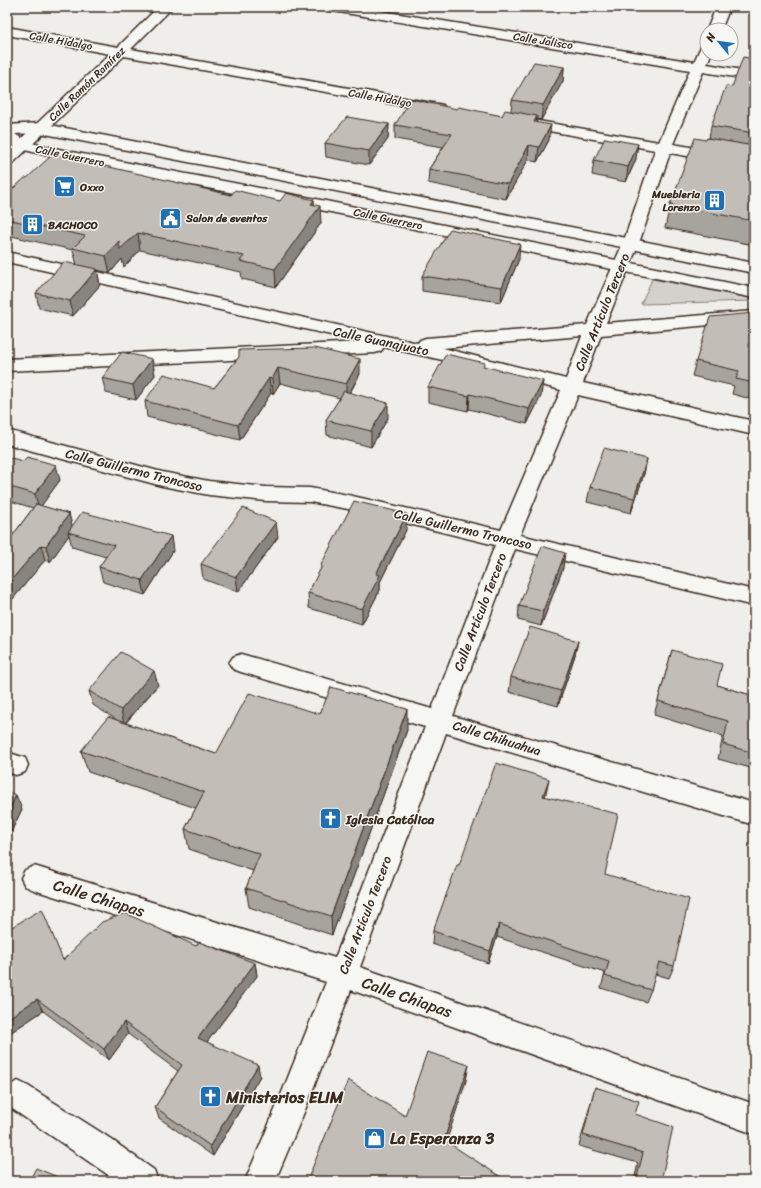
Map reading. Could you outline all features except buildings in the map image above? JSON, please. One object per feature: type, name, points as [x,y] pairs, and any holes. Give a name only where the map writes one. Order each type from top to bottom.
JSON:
[{"type":"street","name":"Calle Ramón Ramírez","points":[[7,161],[40,128],[76,96],[166,7]]},
{"type":"street","name":"Calle Jalisco","points":[[333,7],[754,76]]},
{"type":"street","points":[[717,22],[723,7]]},
{"type":"street","name":"Calle Hidalgo","points":[[7,31],[453,110]]},
{"type":"street","name":"Calle Artículo Tercero","points":[[260,1181],[290,1110],[343,974],[508,539],[572,386],[594,329],[608,302],[620,267],[631,243],[664,147],[701,62]]},
{"type":"street","points":[[508,120],[754,164]]},
{"type":"street","name":"Calle Guerrero","points":[[7,130],[40,128],[255,172],[631,243],[754,268]]},
{"type":"street","name":"Calle Guerrero","points":[[7,136],[22,145],[77,158],[306,202],[754,293]]},
{"type":"street","name":"Calle Guanajuato","points":[[7,257],[465,359],[572,386],[754,428]]},
{"type":"street","points":[[7,365],[403,346],[754,316]]},
{"type":"street","name":"Calle Guillermo Troncoso","points":[[7,437],[170,480],[216,489],[266,494],[310,495],[348,502],[754,598]]},
{"type":"street","name":"Calle Chihuahua","points":[[240,663],[754,814]]},
{"type":"street","name":"Calle Chiapas","points":[[34,878],[343,974],[754,1119]]},
{"type":"street","points":[[18,1096],[94,1146],[143,1181]]},
{"type":"shaded area","points":[[652,279],[754,299],[754,301],[641,304]]},
{"type":"place","name":"Oxxo","points":[[65,187]]},
{"type":"place","name":"Muebleria Lorenzo","points":[[715,200]]},
{"type":"place","name":"Salon de eventos","points":[[170,218]]},
{"type":"place","name":"BACHOCO","points":[[33,225]]},
{"type":"place","name":"Iglesia Católica","points":[[330,819]]},
{"type":"place","name":"Ministerios ELIM","points":[[210,1097]]},
{"type":"place","name":"La Esperanza 3","points":[[374,1138]]}]
